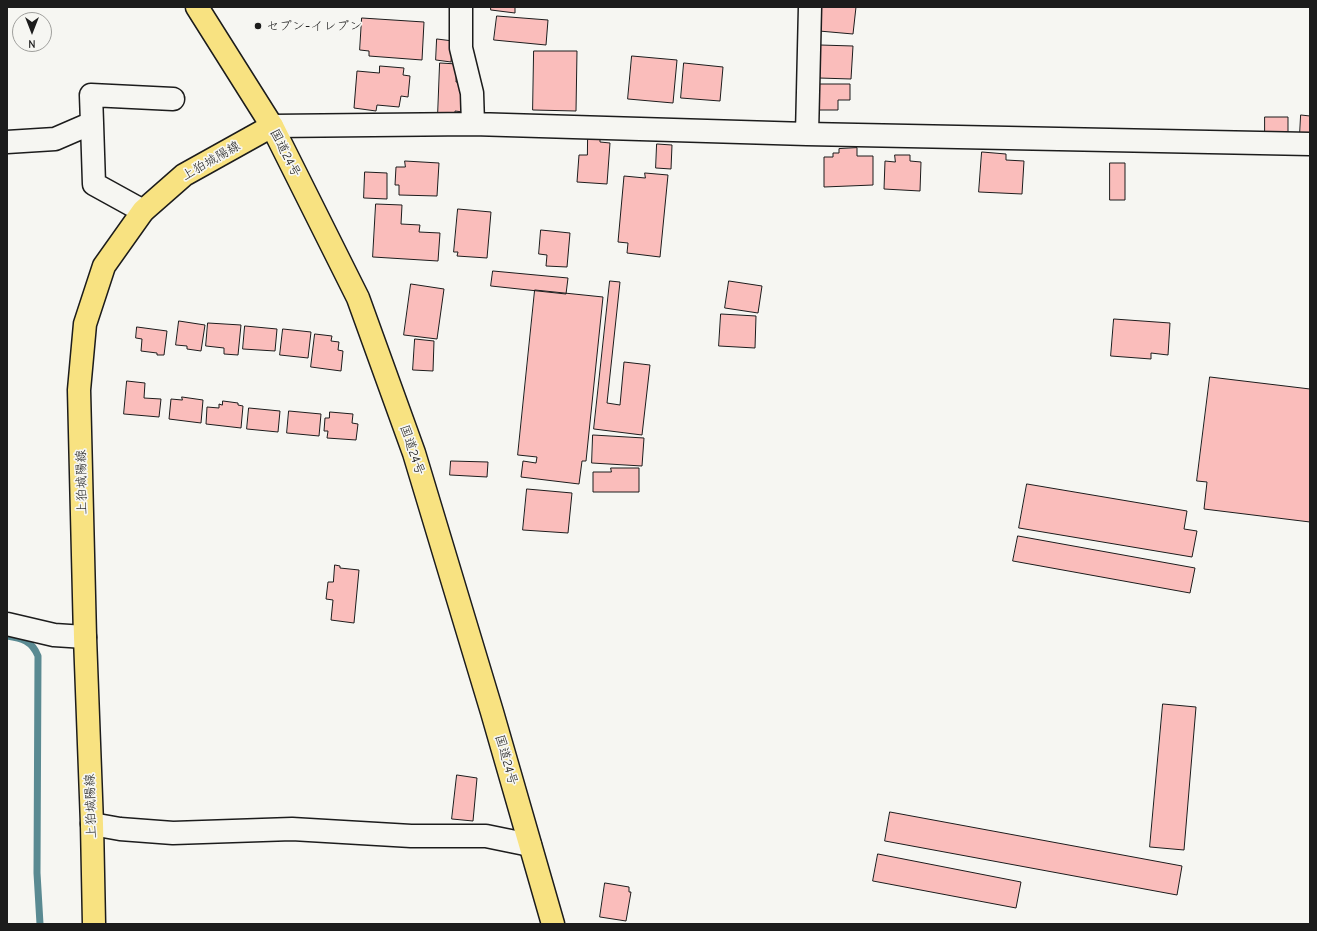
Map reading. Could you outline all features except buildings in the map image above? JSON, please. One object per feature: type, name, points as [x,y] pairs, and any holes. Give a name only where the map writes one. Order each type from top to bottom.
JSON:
[{"type":"main road","name":"国道24号","points":[[197,7],[272,126],[358,298],[414,453],[492,712],[553,924]]},
{"type":"main road","name":"上狛城陽線","points":[[94,924],[79,390],[85,324],[104,266],[143,210],[184,175],[272,126]]},
{"type":"street","points":[[461,7],[460,48],[472,93],[473,124]]},
{"type":"street","points":[[807,134],[810,7]]},
{"type":"street","points":[[143,210],[94,184],[91,95],[173,99]]},
{"type":"street","points":[[7,142],[55,139],[92,123]]},
{"type":"street","points":[[272,126],[473,124],[807,134],[1310,144]]},
{"type":"street","points":[[7,624],[54,635],[85,636]]},
{"type":"street","points":[[92,824],[120,829],[173,833],[292,829],[411,836],[486,836],[530,845]]},
{"type":"waterway","points":[[7,636],[26,641],[33,647],[38,656],[37,873],[40,924]]},
{"type":"place","name":"セブン-イレブン","points":[[258,26]]}]
